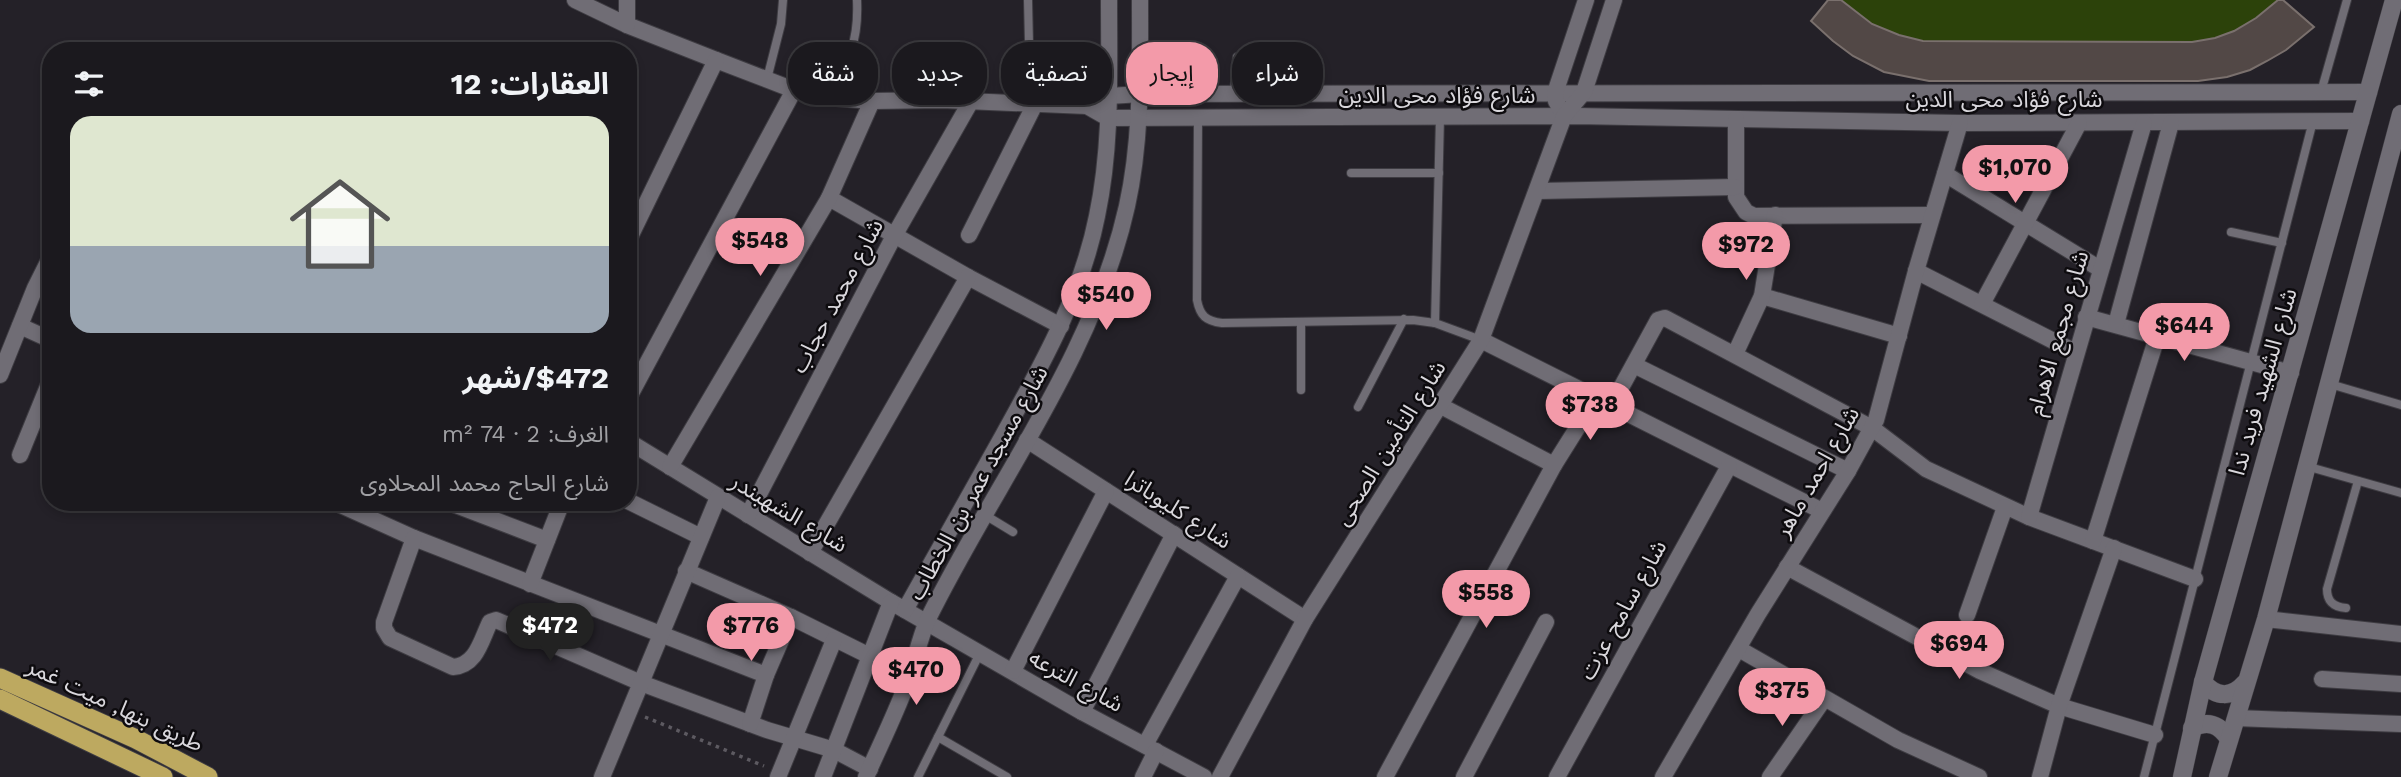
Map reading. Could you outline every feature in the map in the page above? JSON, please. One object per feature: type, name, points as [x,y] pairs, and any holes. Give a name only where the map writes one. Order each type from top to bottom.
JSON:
[{"type":"highway","name":"طريق بنها, ميت غمر","points":[[0,678],[136,739],[208,777]]},
{"type":"highway","name":"طريق بنها, ميت غمر","points":[[0,699],[163,777]]},
{"type":"main road","name":"شارع الشهيد فريد ندا","points":[[2182,777],[2203,682],[2394,0]]},
{"type":"main road","points":[[2218,777],[2266,619],[2401,114]]},
{"type":"main road","points":[[2203,682],[2219,695],[2238,691],[2245,683]]},
{"type":"main road","points":[[2192,728],[2202,723],[2213,724],[2223,730],[2229,739]]},
{"type":"street","points":[[575,0],[627,24],[788,88]]},
{"type":"street","points":[[627,24],[628,0]]},
{"type":"street","name":"شارع مسجد عمر بن الخطاب","points":[[1109,0],[1109,42]]},
{"type":"street","name":"شارع مسجد عمر بن الخطاب","points":[[1140,0],[1140,42]]},
{"type":"street","points":[[1564,117],[1555,93],[1586,0]]},
{"type":"street","name":"شارع التأمين الصحى","points":[[1220,777],[1305,619],[1481,340],[1564,117],[1579,102],[1584,92],[1614,0]]},
{"type":"street","points":[[637,222],[716,60]]},
{"type":"street","points":[[1565,63],[1592,69]]},
{"type":"street","points":[[2313,121],[2321,92]]},
{"type":"street","name":"شارع فؤاد محى الدين","points":[[1323,94],[2369,92]]},
{"type":"street","points":[[637,382],[788,101]]},
{"type":"street","points":[[670,467],[829,198],[870,105]]},
{"type":"street","name":"شارع محمد حجاب","points":[[748,515],[894,236],[969,105]]},
{"type":"street","points":[[969,235],[1034,105]]},
{"type":"street","points":[[1061,105],[1087,106]]},
{"type":"street","name":"شارع مسجد عمر بن الخطاب","points":[[822,777],[868,656],[1044,362],[1061,326],[1086,259],[1097,217],[1104,175],[1109,105]]},
{"type":"street","name":"شارع مسجد عمر بن الخطاب","points":[[868,773],[910,676],[927,622],[1073,359],[1105,284],[1135,165],[1140,105]]},
{"type":"street","name":"شارع فؤاد محى الدين","points":[[1087,106],[1108,118],[1140,119],[1564,117],[1960,123],[2361,121]]},
{"type":"street","points":[[1736,119],[1735,187],[1739,205],[1754,216],[1932,215]]},
{"type":"street","name":"شارع احمد ماهر","points":[[1663,777],[1872,428],[1883,399],[1916,271],[1960,123]]},
{"type":"street","points":[[1982,304],[2079,123]]},
{"type":"street","name":"شارع مجمع الاهرام","points":[[2029,517],[2144,123]]},
{"type":"street","points":[[2116,324],[2171,123]]},
{"type":"street","points":[[1945,174],[2100,269]]},
{"type":"street","points":[[1538,191],[1735,187]]},
{"type":"street","points":[[829,198],[1061,326]]},
{"type":"street","points":[[1734,354],[1762,296],[1775,215]]},
{"type":"street","points":[[1916,271],[2076,352]]},
{"type":"street","points":[[0,374],[42,274]]},
{"type":"street","points":[[810,553],[968,277]]},
{"type":"street","points":[[35,288],[42,291]]},
{"type":"street","points":[[1762,296],[1899,336]]},
{"type":"street","points":[[2086,317],[2291,373]]},
{"type":"street","points":[[1385,777],[1554,465],[1634,365],[1658,320],[1665,318],[1872,428],[1926,469],[2029,517],[2195,579]]},
{"type":"street","points":[[20,326],[42,336]]},
{"type":"street","points":[[2093,541],[2157,337]]},
{"type":"street","points":[[1481,340],[1822,511]]},
{"type":"street","points":[[1634,365],[1848,471]]},
{"type":"street","points":[[20,455],[42,401]]},
{"type":"street","points":[[1441,406],[1554,465]]},
{"type":"street","name":"شارع كليوباترا","points":[[1027,440],[1305,619]]},
{"type":"street","name":"شارع الشهبندر","points":[[637,447],[927,622]]},
{"type":"street","name":"شارع سامح عزت","points":[[1557,777],[1729,466]]},
{"type":"street","points":[[1013,671],[1106,491]]},
{"type":"street","points":[[602,777],[718,496]]},
{"type":"street","points":[[637,505],[701,537]]},
{"type":"street","points":[[1967,615],[2005,507]]},
{"type":"street","points":[[365,511],[414,538],[766,676]]},
{"type":"street","points":[[471,511],[547,540]]},
{"type":"street","points":[[530,583],[558,511]]},
{"type":"street","points":[[1082,712],[1174,534]]},
{"type":"street","points":[[414,538],[384,622],[384,628],[390,638],[453,667],[461,666],[474,657],[490,622],[496,620],[641,683],[834,750],[868,773]]},
{"type":"street","points":[[2040,777],[2059,706],[2114,548]]},
{"type":"street","points":[[1787,567],[1980,671],[2059,706],[2155,736]]},
{"type":"street","points":[[686,571],[791,617],[910,676]]},
{"type":"street","points":[[1143,777],[1150,748],[1238,576]]},
{"type":"street","points":[[750,723],[791,617]]},
{"type":"street","points":[[2266,619],[2401,634]]},
{"type":"street","name":"شارع الترعه","points":[[927,622],[1082,712],[1204,777]]},
{"type":"street","points":[[1464,777],[1546,622]]},
{"type":"street","points":[[779,775],[834,640]]},
{"type":"street","points":[[1739,649],[1898,740],[1979,777]]},
{"type":"street","points":[[2322,678],[2401,684]]},
{"type":"street","points":[[1770,777],[1824,699]]},
{"type":"street","points":[[2236,718],[2401,724]]},
{"type":"lane","points":[[766,79],[781,24],[783,0]]},
{"type":"lane","points":[[855,42],[857,0]]},
{"type":"lane","points":[[1028,0],[1029,42]]},
{"type":"lane","points":[[2321,92],[2347,0]]},
{"type":"lane","points":[[1435,323],[1440,117]]},
{"type":"lane","points":[[1198,118],[1197,300],[1200,313],[1209,321],[1222,323],[1404,319],[1435,323],[1481,340]]},
{"type":"lane","points":[[2144,777],[2313,121]]},
{"type":"lane","points":[[1351,173],[1439,173]]},
{"type":"lane","points":[[2231,232],[2282,243]]},
{"type":"lane","points":[[1358,407],[1404,319]]},
{"type":"lane","points":[[1301,321],[1301,390]]},
{"type":"lane","points":[[2328,384],[2401,405]]},
{"type":"lane","points":[[2306,466],[2401,494]]},
{"type":"lane","points":[[2346,608],[2331,603],[2327,589],[2358,481]]},
{"type":"lane","points":[[985,515],[1013,532]]},
{"type":"lane","points":[[918,777],[981,653]]},
{"type":"lane","points":[[938,737],[1007,777]]},
{"type":"path","points":[[630,711],[779,775]]},
{"type":"green space","points":[[1828,0],[2283,0],[2314,27],[2287,49],[2260,64],[2231,75],[2198,81],[1929,81],[1884,72],[1853,56],[1811,21]]},
{"type":"building","points":[[1828,0],[1841,0],[1872,24],[1923,41],[2192,42],[2234,31],[2278,0],[2283,0],[2314,27],[2286,50],[2267,61],[2227,77],[2198,81],[1929,81],[1884,72],[1853,56],[1833,41],[1811,21]]}]
